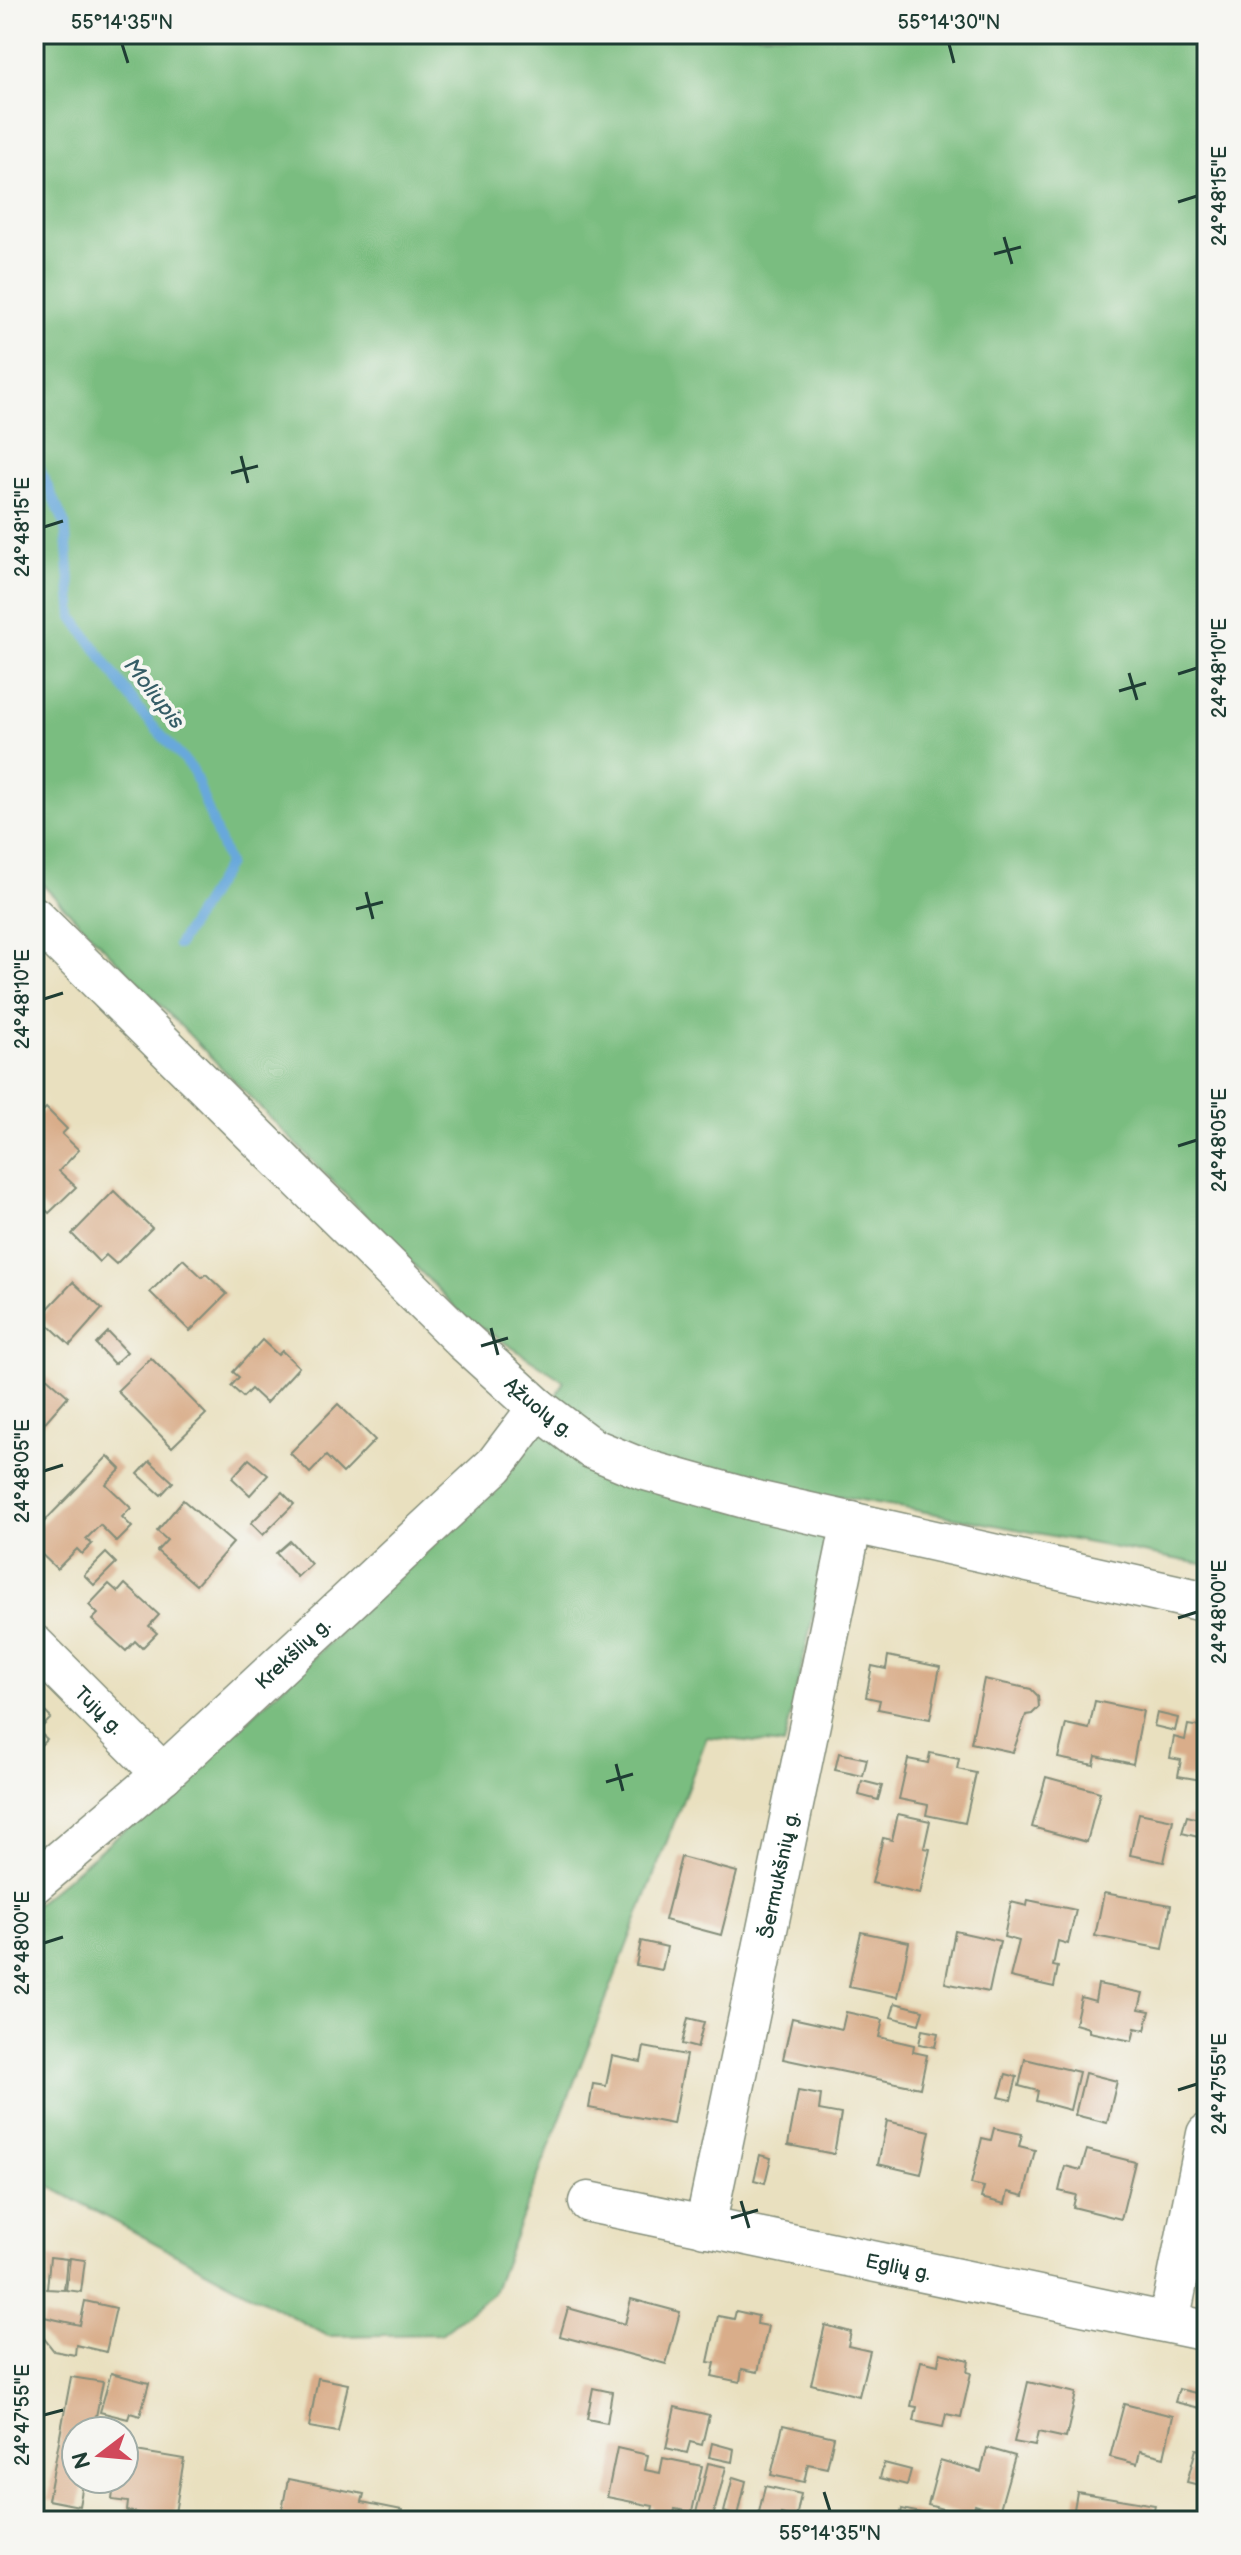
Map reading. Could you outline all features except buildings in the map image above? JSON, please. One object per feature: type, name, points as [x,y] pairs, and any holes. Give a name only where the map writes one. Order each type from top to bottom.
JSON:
[{"type":"street","name":"Ąžuolų g.","points":[[34,917],[463,1340],[538,1408],[591,1448],[642,1469],[756,1501],[1207,1602]]},
{"type":"street","name":"Krekšlių g.","points":[[34,1883],[163,1774],[495,1465],[538,1408]]},
{"type":"street","name":"Šermukšnių g.","points":[[705,2227],[852,1522]]},
{"type":"street","name":"Tujų g.","points":[[34,1645],[163,1774]]},
{"type":"street","points":[[1169,2322],[1207,2134]]},
{"type":"street","name":"Eglių g.","points":[[589,2202],[1207,2331]]},
{"type":"green space","points":[[34,34],[1207,34],[1207,1565],[840,1496],[784,1745],[707,1737],[493,2293],[441,2334],[328,2336],[34,2178],[34,1906],[202,1764],[521,1459],[564,1381],[465,1317],[34,876]]},
{"type":"waterway","name":"Moliupis","points":[[34,456],[65,524],[73,617],[143,715],[193,770],[228,864],[178,945]]}]
